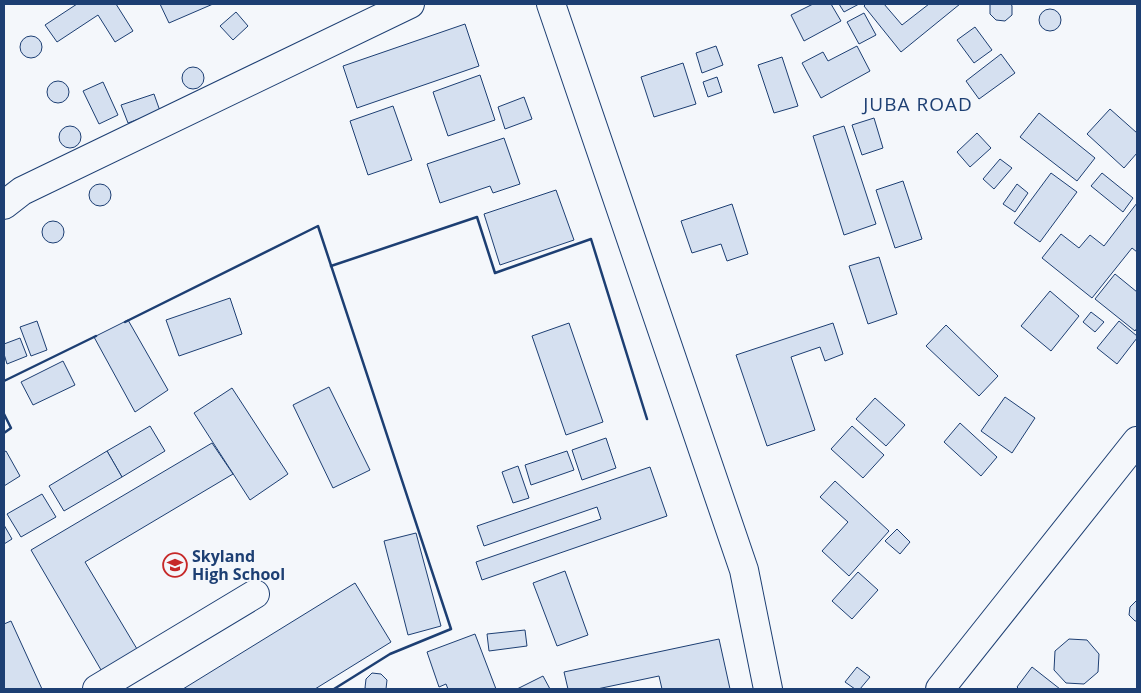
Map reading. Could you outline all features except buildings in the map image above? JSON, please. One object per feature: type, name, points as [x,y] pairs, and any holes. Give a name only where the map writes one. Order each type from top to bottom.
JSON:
[{"type":"street","points":[[4,205],[22,191],[410,4]]},
{"type":"street","points":[[551,4],[744,570],[768,689]]},
{"type":"street","points":[[940,689],[1137,442]]},
{"type":"street","points":[[97,689],[255,594]]},
{"type":"wall","points":[[331,266],[477,217],[495,273],[591,239],[647,419]]},
{"type":"wall","points":[[125,322],[318,226],[451,629],[390,654],[334,689]]},
{"type":"wall","points":[[4,381],[96,336]]},
{"type":"wall","points":[[4,414],[11,428],[4,433]]},
{"type":"place","name":"Skyland High School","points":[[175,565]]},
{"type":"district","name":"JUBA ROAD","points":[[918,104]]}]
